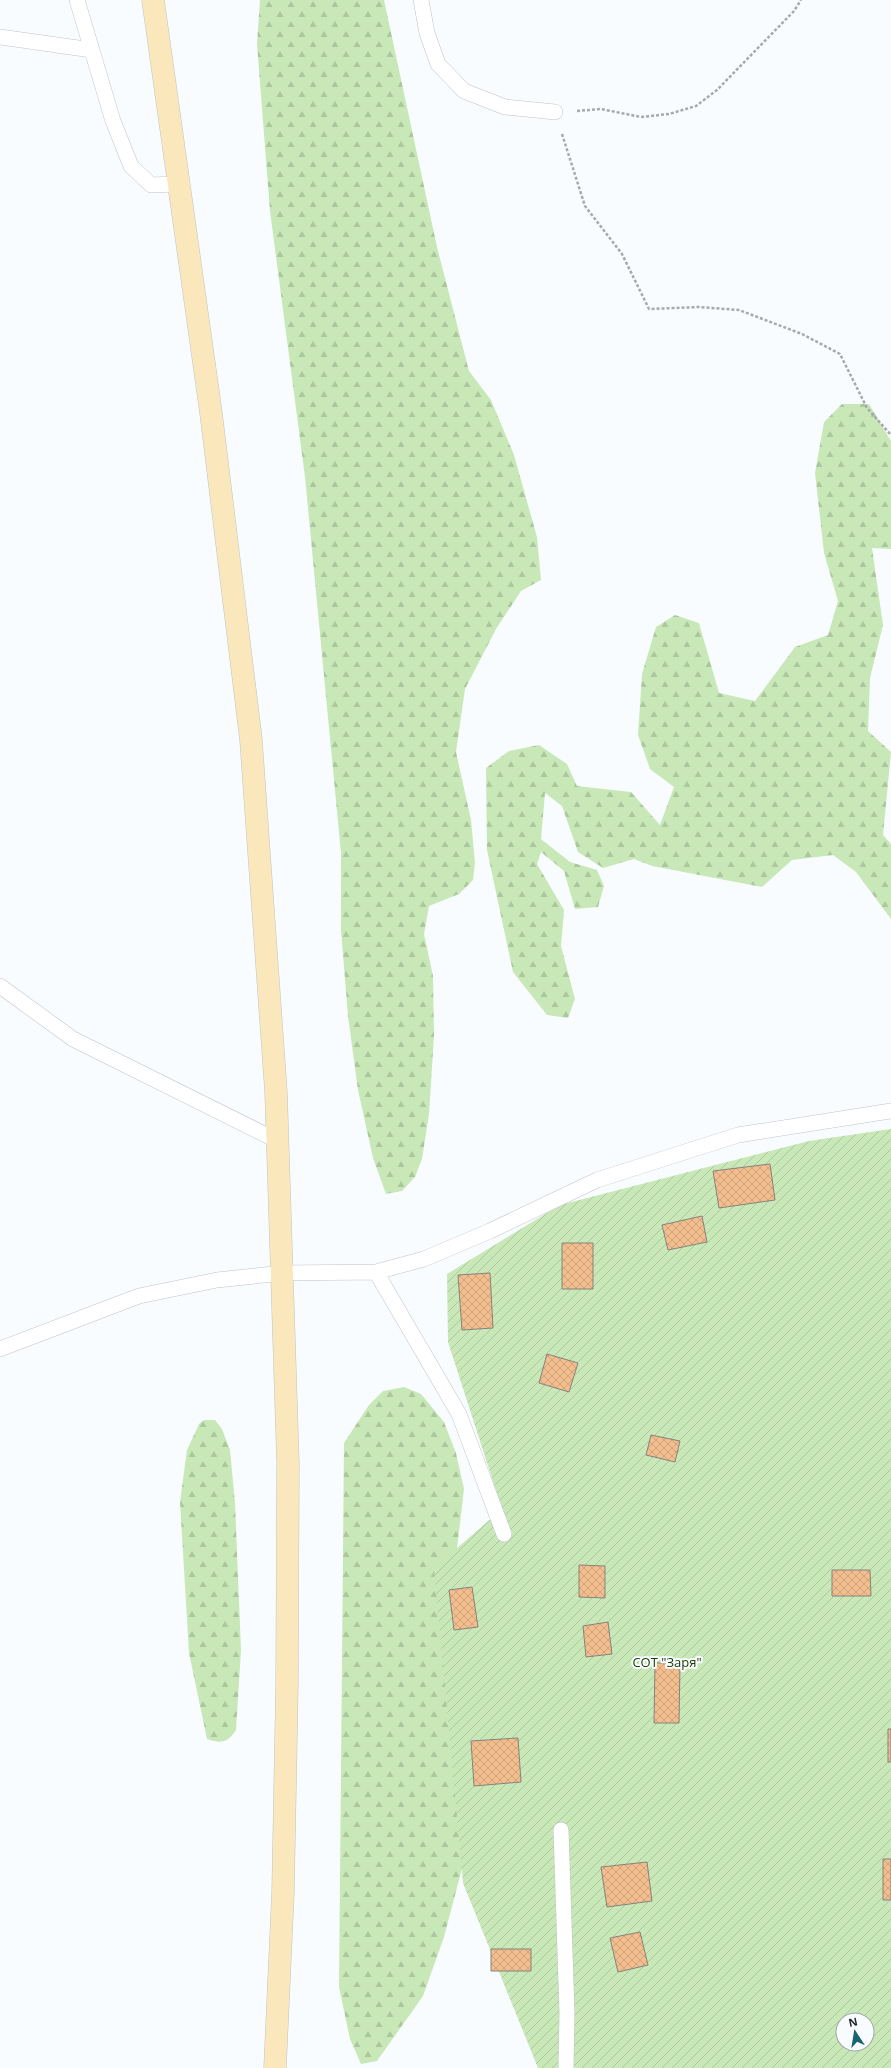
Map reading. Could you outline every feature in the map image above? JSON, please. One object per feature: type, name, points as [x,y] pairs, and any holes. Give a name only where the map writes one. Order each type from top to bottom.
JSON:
[{"type":"main road","points":[[153,0],[210,413],[251,740],[278,1141],[288,1463],[287,1685],[283,1892],[274,2068]]},
{"type":"lane","points":[[77,0],[113,121],[131,166],[151,185],[178,184]]},
{"type":"lane","points":[[421,0],[427,33],[438,64],[464,90],[505,107],[555,112]]},
{"type":"lane","points":[[0,37],[92,50]]},
{"type":"lane","points":[[0,986],[73,1039],[278,1141]]},
{"type":"lane","points":[[0,1349],[139,1296],[217,1280],[283,1273],[376,1272],[424,1259],[490,1231],[597,1180],[738,1135],[891,1111]]},
{"type":"lane","points":[[376,1272],[459,1414],[504,1534]]},
{"type":"lane","points":[[561,1830],[568,2012],[566,2068]]},
{"type":"path","points":[[801,0],[794,11],[722,84],[696,106],[669,114],[641,117],[601,109],[555,112],[584,206],[622,254],[649,309],[698,308],[739,310],[802,334],[840,354],[867,408],[891,435]]},
{"type":"green space","points":[[260,0],[384,0],[437,247],[469,371],[491,400],[514,455],[537,537],[541,580],[521,591],[496,629],[465,689],[456,752],[471,820],[475,863],[473,880],[459,894],[429,906],[424,934],[433,976],[434,1036],[429,1114],[422,1159],[415,1177],[402,1191],[386,1194],[373,1158],[358,1090],[348,1016],[341,930],[341,853],[305,477],[270,211],[257,44]]},
{"type":"green space","points":[[842,404],[869,404],[891,441],[891,549],[872,548],[883,625],[870,678],[868,731],[891,752],[883,835],[891,844],[891,919],[856,872],[833,855],[792,860],[762,887],[652,866],[634,859],[603,868],[578,852],[562,806],[545,793],[541,839],[570,862],[597,870],[604,886],[598,907],[575,909],[564,871],[541,852],[537,864],[564,910],[561,946],[575,999],[568,1018],[547,1015],[513,972],[487,850],[486,768],[509,751],[539,745],[567,764],[577,786],[631,792],[660,825],[674,787],[650,769],[638,735],[642,674],[656,627],[675,615],[699,623],[719,693],[755,701],[795,647],[828,635],[838,601],[824,553],[815,473],[824,422]]},
{"type":"green space","name":"СОТ \"Заря\"","points":[[891,1129],[891,2068],[538,2068],[463,1883],[434,1568],[502,1509],[448,1342],[447,1274],[560,1205],[809,1141]]},
{"type":"green space","points":[[404,1387],[421,1394],[444,1422],[456,1453],[464,1489],[456,1557],[481,1796],[444,1937],[423,1996],[377,2061],[361,2064],[350,2039],[339,1987],[344,1443],[369,1405],[383,1391]]},
{"type":"green space","points":[[204,1420],[215,1420],[222,1429],[230,1450],[235,1503],[241,1650],[236,1730],[230,1738],[220,1742],[207,1739],[189,1653],[180,1502],[187,1450],[199,1424]]},
{"type":"building","points":[[770,1164],[775,1200],[719,1208],[713,1171]]},
{"type":"building","points":[[702,1216],[707,1242],[668,1250],[662,1225]]},
{"type":"building","points":[[562,1243],[593,1243],[593,1289],[562,1289]]},
{"type":"building","points":[[490,1273],[493,1328],[462,1330],[458,1275]]},
{"type":"building","points":[[547,1354],[578,1363],[569,1392],[539,1383]]},
{"type":"building","points":[[651,1435],[680,1441],[675,1462],[646,1455]]},
{"type":"building","points":[[579,1565],[605,1566],[605,1598],[579,1597]]},
{"type":"building","points":[[832,1570],[870,1570],[871,1596],[832,1596]]},
{"type":"building","points":[[472,1587],[478,1627],[454,1630],[449,1590]]},
{"type":"building","points":[[608,1622],[612,1654],[586,1657],[583,1626]]},
{"type":"building","points":[[655,1663],[680,1663],[679,1723],[654,1723]]},
{"type":"building","points":[[888,1729],[891,1729],[891,1762],[888,1762]]},
{"type":"building","points":[[518,1738],[521,1782],[474,1786],[471,1741]]},
{"type":"building","points":[[883,1859],[891,1859],[891,1900],[883,1900]]},
{"type":"building","points":[[647,1862],[652,1901],[607,1907],[601,1867]]},
{"type":"building","points":[[640,1932],[648,1965],[618,1972],[610,1938]]},
{"type":"building","points":[[491,1949],[531,1949],[531,1971],[491,1971]]}]
